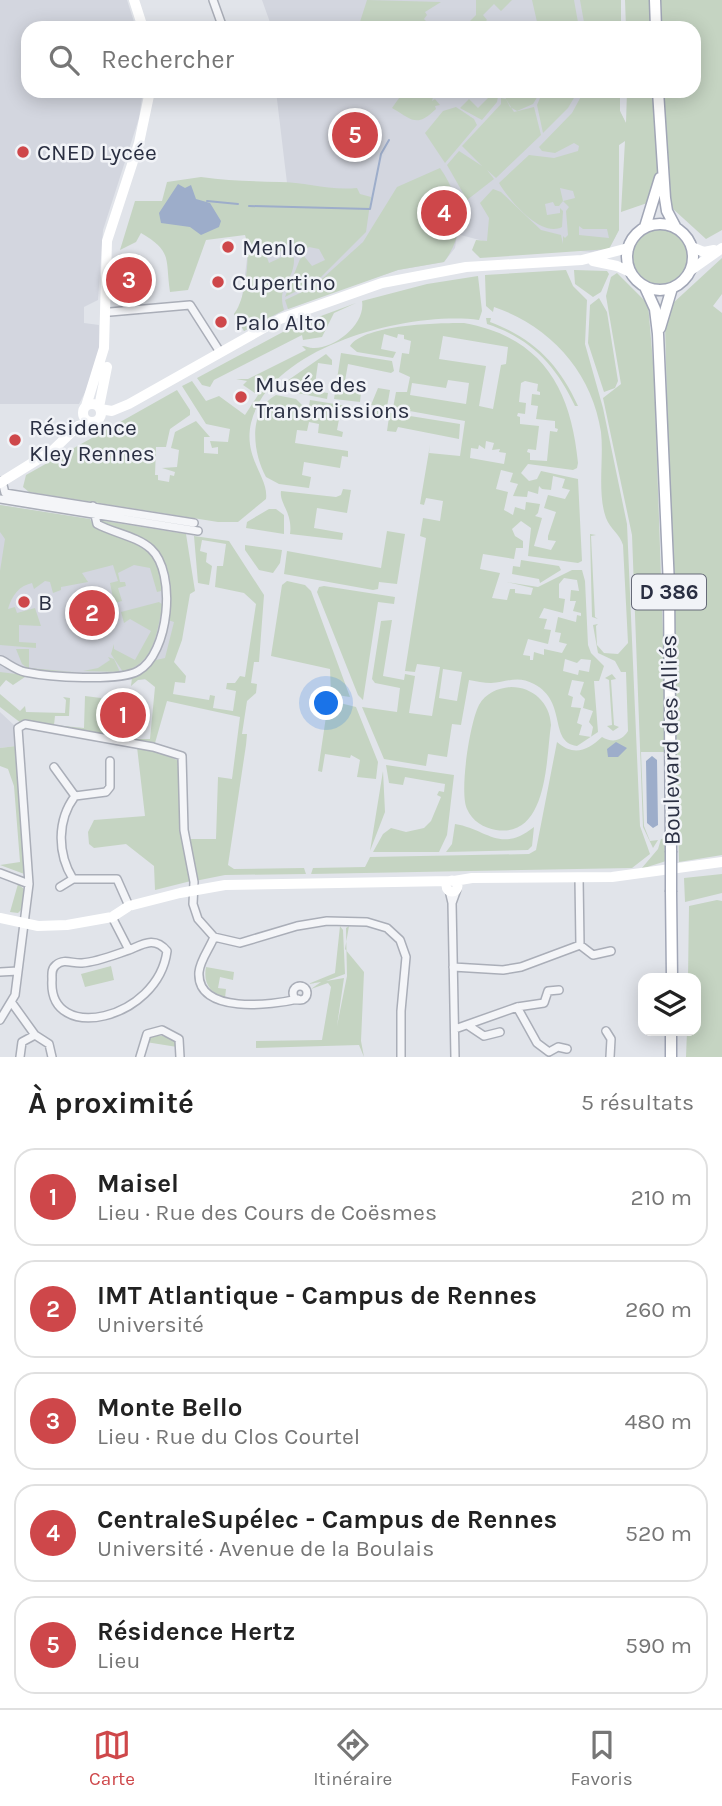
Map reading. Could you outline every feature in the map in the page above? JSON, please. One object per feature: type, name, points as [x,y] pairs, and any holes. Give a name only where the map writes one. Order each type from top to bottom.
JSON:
[{"type":"main road","points":[[655,0],[656,21]]},
{"type":"main road","points":[[658,98],[667,211],[676,228],[692,247],[691,270],[673,288],[663,291],[645,287],[630,272],[628,248],[632,239],[645,227],[655,224],[676,228]]},
{"type":"main road","points":[[645,227],[662,168]]},
{"type":"main road","name":"Boulevard des Alliés","points":[[645,287],[655,309],[658,334],[669,586],[672,973]]},
{"type":"main road","name":"Boulevard des Alliés","points":[[658,334],[673,288]]},
{"type":"main road","points":[[671,1036],[671,1057]]},
{"type":"street","points":[[134,0],[141,21]]},
{"type":"street","points":[[213,0],[220,21]]},
{"type":"street","points":[[148,98],[145,121],[104,262],[104,348],[85,409],[85,418],[129,404],[280,319],[382,283],[466,267],[582,260],[628,248]]},
{"type":"street","points":[[2,484],[53,450],[78,426],[97,414],[107,367],[113,230]]},
{"type":"street","points":[[692,247],[705,251],[722,248]]},
{"type":"street","points":[[691,270],[722,248]]},
{"type":"street","points":[[582,260],[617,266],[630,272]]},
{"type":"street","points":[[110,312],[190,305],[220,352]]},
{"type":"street","points":[[2,484],[53,442],[85,409],[94,404],[97,414]]},
{"type":"street","points":[[2,484],[93,506],[196,527],[94,517],[2,484]]},
{"type":"street","points":[[1,660],[17,669],[32,673],[115,677],[136,672],[150,661],[167,601],[163,565],[146,546],[99,526],[94,517],[93,506]]},
{"type":"street","points":[[0,1020],[12,1003],[29,884],[18,728],[25,724],[153,747],[182,756],[184,830],[194,882],[192,893],[198,919],[214,937],[240,943],[297,926],[327,921],[367,922],[387,928],[400,940],[407,957],[401,1011],[401,1057]]},
{"type":"street","points":[[73,879],[62,853],[63,814],[75,796],[106,792],[110,787],[110,761]]},
{"type":"street","points":[[54,767],[75,796]]},
{"type":"street","points":[[0,918],[24,924],[67,925],[112,917],[129,906],[180,893],[192,893],[225,885],[424,882],[452,885],[484,880],[639,875],[722,862]]},
{"type":"street","points":[[0,873],[29,884]]},
{"type":"street","points":[[579,878],[580,945]]},
{"type":"street","points":[[60,887],[73,879],[117,879],[129,906]]},
{"type":"street","points":[[452,885],[455,1057]]},
{"type":"street","points":[[112,917],[129,950]]},
{"type":"street","points":[[214,937],[199,973],[200,982],[212,997],[246,1004],[280,1003],[298,999]]},
{"type":"street","points":[[150,942],[158,942],[167,951],[160,974],[126,1009],[109,1016],[84,1017],[59,1004],[51,989],[52,969],[57,964],[62,961],[82,963],[129,950],[150,942]]},
{"type":"street","points":[[580,945],[593,955],[611,951]]},
{"type":"street","points":[[453,967],[479,966],[503,970],[521,967],[580,945]]},
{"type":"street","points":[[0,972],[18,971]]},
{"type":"street","points":[[455,1029],[517,1007],[544,1003],[548,991],[559,990]]},
{"type":"street","points":[[12,1003],[35,1035],[49,1044],[52,1057]]},
{"type":"street","points":[[517,1007],[537,1043],[549,1052],[558,1047],[566,1049]]},
{"type":"street","points":[[469,1026],[484,1036],[500,1032]]},
{"type":"street","points":[[140,1057],[144,1038],[156,1030],[168,1031],[179,1039],[180,1057]]},
{"type":"street","points":[[606,1031],[611,1039],[610,1057]]},
{"type":"street","points":[[20,1057],[22,1042],[35,1035]]},
{"type":"shaded area","points":[[0,0],[127,0],[134,21],[21,21],[21,98],[142,98],[139,118],[103,230],[98,300],[84,307],[84,323],[99,325],[100,347],[93,377],[79,404],[0,404]]},
{"type":"shaded area","points":[[262,0],[621,0],[621,21],[270,21]]},
{"type":"shaded area","points":[[277,98],[620,98],[620,111],[632,136],[619,145],[619,230],[609,249],[591,252],[487,242],[457,234],[455,248],[444,262],[398,270],[345,288],[285,310],[244,331],[234,314],[241,306],[248,251],[287,183]]},
{"type":"shaded area","points":[[0,505],[174,533],[188,590],[165,679],[0,675]]},
{"type":"shaded area","points":[[0,712],[16,727],[16,746],[0,748]]},
{"type":"green space","points":[[367,0],[441,2],[425,12],[426,21],[360,21]]},
{"type":"green space","points":[[476,0],[512,0],[501,11],[494,4],[483,15],[486,21],[470,21],[476,15]]},
{"type":"green space","points":[[532,0],[574,0],[578,21],[537,21]]},
{"type":"green space","points":[[580,0],[621,0],[621,21],[584,21]]},
{"type":"green space","points":[[625,0],[650,0],[651,21],[626,21]]},
{"type":"green space","points":[[661,0],[722,0],[722,230],[706,239],[672,208],[665,192],[663,98],[701,98],[701,21],[661,21]]},
{"type":"green space","points":[[399,98],[433,98],[432,101],[435,99],[440,105],[419,120],[410,119],[392,108]]},
{"type":"green space","points":[[488,98],[498,98],[482,120],[460,108],[469,99],[478,108]]},
{"type":"green space","points":[[501,98],[506,99],[514,112],[534,107],[541,135],[496,178],[487,170],[494,179],[467,200],[447,165],[459,151],[482,166],[462,146],[501,104]]},
{"type":"green space","points":[[506,98],[537,98],[533,104],[517,111],[510,107]]},
{"type":"green space","points":[[540,98],[574,98],[568,108],[543,133],[537,105]]},
{"type":"green space","points":[[580,98],[620,98],[620,111],[626,123],[627,98],[654,98],[659,194],[653,201],[621,212],[625,141],[619,145],[619,230],[609,249],[480,258],[472,250],[476,240],[487,241],[489,218],[480,203],[493,189],[501,192],[525,214],[499,183],[529,155],[554,158],[578,151],[579,146],[574,143],[555,153],[542,151],[539,147],[572,113]],"holes":[[[560,188],[573,191],[575,198],[563,201]],[[563,201],[569,207],[566,211],[568,235],[565,238],[563,236],[563,244],[561,235],[541,230],[527,217],[554,229],[562,227],[563,211],[560,208],[560,213],[547,215],[545,204],[553,202],[555,206],[559,206]],[[579,226],[583,229],[607,229],[609,238],[579,235]]]},
{"type":"green space","points":[[456,107],[474,119],[477,125],[445,163],[425,133],[443,111]]},
{"type":"green space","points":[[440,168],[453,191],[458,215],[456,239],[444,262],[398,270],[288,309],[285,300],[313,287],[363,242],[397,187]]},
{"type":"green space","points":[[201,177],[357,188],[360,194],[371,197],[366,232],[318,280],[285,297],[300,259],[304,256],[312,266],[325,260],[319,249],[309,247],[299,255],[291,251],[265,252],[269,263],[282,257],[282,254],[289,254],[294,258],[294,266],[282,295],[284,310],[244,331],[234,314],[242,298],[246,276],[248,253],[245,235],[206,240],[188,290],[170,292],[166,257],[158,245],[141,233],[136,242],[120,250],[135,201],[162,201],[167,182]]},
{"type":"green space","points":[[654,229],[666,229],[676,233],[684,241],[688,257],[684,273],[676,281],[666,285],[654,285],[644,281],[636,273],[632,263],[632,251],[636,241],[644,233]]},
{"type":"green space","points":[[722,258],[722,294],[713,306],[722,313],[722,855],[679,862],[665,325],[672,304]]},
{"type":"green space","points":[[566,270],[573,286],[587,300],[585,344],[603,408],[627,524],[640,826],[650,854],[632,868],[311,874],[313,868],[365,867],[370,857],[529,854],[536,850],[557,742],[569,749],[581,750],[602,737],[609,740],[620,739],[628,731],[626,672],[621,672],[615,661],[598,653],[593,625],[598,624],[597,645],[604,653],[618,654],[628,643],[623,545],[608,522],[603,508],[601,432],[596,410],[578,371],[550,339],[514,315],[494,307],[493,312],[486,306],[485,275]]},
{"type":"green space","points":[[574,270],[607,271],[609,274],[601,292],[593,297],[575,284]]},
{"type":"green space","points":[[617,273],[648,304],[654,374],[666,722],[666,861],[641,869],[658,849],[661,839],[665,838],[665,752],[641,752],[644,826],[650,841],[658,840],[653,848],[643,827],[632,535],[603,398],[621,384],[606,296],[611,277]]},
{"type":"green space","points":[[478,276],[482,311],[479,320],[417,321],[382,328],[346,339],[313,354],[285,373],[263,396],[251,423],[249,436],[253,457],[264,483],[266,499],[238,522],[218,522],[29,492],[23,487],[26,475],[177,390],[190,410],[190,415],[170,429],[166,447],[156,447],[155,475],[158,475],[158,480],[169,482],[170,475],[174,476],[175,472],[162,468],[177,467],[179,450],[171,448],[175,432],[196,421],[210,437],[204,437],[204,453],[218,454],[218,447],[212,448],[210,441],[228,442],[230,429],[206,424],[182,386],[192,381],[206,401],[219,396],[245,415],[258,395],[243,385],[247,381],[236,379],[248,379],[306,350],[302,346],[322,347],[339,340],[359,318],[362,301],[427,284]]},
{"type":"green space","points":[[599,298],[607,312],[618,381],[615,388],[604,392],[588,343],[590,305]]},
{"type":"green space","points":[[356,303],[334,313],[322,337],[303,340],[302,335],[214,380],[210,387],[202,385],[197,378],[294,326]]},
{"type":"green space","points":[[486,318],[491,318],[490,322],[519,336],[543,354],[562,377],[578,406],[575,406],[568,391],[540,355],[516,337],[487,324]]},
{"type":"green space","points":[[464,323],[514,340],[548,370],[568,411],[577,468],[573,470],[528,464],[521,473],[529,481],[537,479],[541,471],[578,479],[582,561],[578,563],[528,556],[531,528],[521,521],[512,529],[515,536],[523,541],[523,548],[516,548],[514,559],[483,554],[480,569],[500,573],[492,598],[507,600],[510,589],[515,589],[515,593],[531,595],[533,588],[507,582],[538,587],[572,570],[582,570],[585,581],[588,645],[591,653],[604,666],[599,681],[594,681],[598,732],[591,737],[577,746],[568,743],[563,737],[555,710],[544,692],[528,681],[518,679],[491,683],[469,680],[461,725],[452,724],[447,757],[428,754],[426,766],[384,759],[362,707],[397,712],[400,688],[375,683],[372,679],[381,621],[392,620],[383,676],[404,680],[405,674],[415,676],[409,713],[432,716],[440,667],[417,664],[415,672],[405,671],[426,538],[420,536],[423,518],[440,521],[443,501],[426,498],[424,505],[420,504],[430,445],[429,453],[460,456],[465,421],[393,408],[396,392],[407,392],[410,377],[399,372],[402,353],[409,354],[411,341],[404,339],[404,335],[398,334],[397,338],[384,334],[381,349],[396,352],[393,358],[357,352],[350,346],[371,333],[421,324]],"holes":[[[443,336],[508,347],[506,364],[501,365],[493,409],[479,406],[486,366],[439,359]],[[448,380],[469,383],[466,404],[410,395],[412,383],[446,388]],[[525,381],[538,384],[537,391],[540,395],[532,394],[531,405],[538,406],[536,419],[555,421],[555,428],[558,429],[557,432],[550,431],[547,461],[530,460],[530,453],[527,452],[528,449],[536,450],[539,426],[520,424],[520,417],[517,416],[518,413],[525,414],[526,403],[519,402],[521,383]],[[486,441],[494,443],[492,450],[500,449],[499,452],[506,453],[504,464],[470,458],[471,448],[478,449],[479,445],[485,449]],[[501,470],[513,473],[510,482],[518,484],[513,496],[527,497],[528,491],[538,494],[539,486],[551,490],[553,476],[565,479],[562,488],[570,490],[565,499],[548,495],[544,508],[556,512],[548,536],[548,540],[556,541],[551,550],[534,546],[542,518],[535,516],[540,504],[526,502],[525,510],[515,507],[513,515],[504,510],[508,492],[496,489]],[[564,578],[577,580],[579,591],[571,590],[570,601],[576,601],[573,611],[581,613],[581,616],[577,615],[576,622],[558,617],[555,632],[561,633],[559,642],[567,644],[562,653],[544,649],[544,655],[534,652],[533,660],[530,660],[530,656],[523,655],[528,639],[548,644],[551,630],[544,629],[547,619],[539,618],[544,608],[563,613],[565,599],[559,598],[559,584]],[[565,659],[577,663],[581,659],[591,660],[589,672],[579,670],[578,675],[563,671]],[[443,669],[462,672],[457,701],[439,698]],[[572,680],[584,682],[580,694],[585,699],[583,708],[593,711],[589,722],[593,727],[591,737],[579,735],[582,725],[577,723],[581,708],[571,707],[573,697],[568,695]]]},
{"type":"green space","points":[[341,353],[392,361],[394,371],[391,373],[348,364],[345,381],[362,384],[360,402],[334,399]]},
{"type":"green space","points":[[326,354],[332,360],[332,365],[318,363],[314,391],[328,393],[327,399],[282,390],[284,383]]},
{"type":"green space","points":[[378,388],[390,390],[387,407],[371,405]]},
{"type":"green space","points":[[276,395],[296,399],[315,418],[320,418],[321,408],[309,406],[310,400],[460,424],[459,439],[398,427],[396,432],[387,431],[389,417],[341,409],[337,430],[343,432],[342,437],[318,433],[319,424],[309,422],[307,431],[297,430],[295,443],[348,451],[348,457],[342,456],[340,468],[304,462],[302,475],[311,477],[309,488],[279,484],[266,477],[258,456],[255,433],[260,411]]},
{"type":"green space","points":[[343,489],[351,490],[347,513],[317,508],[314,528],[343,533],[342,540],[290,534],[290,520],[281,491],[336,497],[341,495]]},
{"type":"green space","points":[[0,505],[90,519],[93,525],[141,547],[151,555],[162,576],[161,591],[157,592],[150,568],[134,565],[118,573],[120,582],[125,582],[126,586],[118,588],[122,601],[115,603],[115,608],[110,583],[118,581],[113,565],[82,573],[88,582],[61,587],[61,590],[53,593],[50,582],[45,581],[34,589],[32,583],[27,584],[17,592],[8,609],[15,607],[17,613],[35,608],[41,626],[19,625],[19,642],[36,643],[36,648],[0,645],[0,571],[5,539],[0,532]]},
{"type":"green space","points":[[269,509],[276,509],[284,515],[284,534],[246,528],[247,522]]},
{"type":"green space","points":[[98,520],[186,534],[195,591],[190,594],[182,640],[174,662],[186,676],[185,683],[175,682],[173,694],[209,700],[210,695],[215,696],[213,708],[233,711],[236,691],[226,689],[227,683],[235,683],[240,676],[245,677],[256,604],[244,593],[215,587],[217,566],[223,566],[226,544],[202,540],[200,551],[207,553],[206,562],[212,566],[209,585],[198,583],[194,536],[229,541],[264,595],[259,662],[254,662],[251,683],[257,684],[256,693],[247,701],[242,734],[247,734],[246,745],[228,865],[234,869],[304,868],[306,874],[225,875],[195,881],[186,839],[216,839],[218,777],[232,779],[240,717],[167,701],[155,743],[21,723],[0,707],[0,694],[20,711],[25,706],[26,712],[65,713],[66,700],[63,697],[70,698],[69,716],[55,716],[54,725],[84,728],[85,696],[101,698],[100,715],[126,718],[125,726],[134,728],[133,739],[150,739],[155,687],[145,679],[138,680],[131,686],[132,678],[156,660],[165,658],[174,622],[168,620],[171,598],[169,575],[160,554],[153,546]]},
{"type":"green space","points":[[387,531],[405,534],[397,584],[379,582],[378,589],[373,590],[284,574],[287,551],[381,568]]},
{"type":"green space","points":[[590,534],[596,535],[591,536],[595,617],[598,619],[592,617]]},
{"type":"green space","points":[[245,545],[282,550],[280,563],[273,573],[259,570],[245,550]]},
{"type":"green space","points":[[521,560],[559,566],[561,570],[540,583],[539,579],[512,574],[513,566],[520,567]]},
{"type":"green space","points":[[287,581],[305,585],[311,591],[350,697],[331,694],[330,669],[271,656],[282,585]]},
{"type":"green space","points":[[319,587],[395,597],[394,604],[378,602],[363,700],[358,695],[317,592]]},
{"type":"green space","points":[[159,602],[163,605],[156,637],[148,654],[134,668],[123,672],[111,654],[114,644],[114,649],[135,660],[151,631],[130,619],[124,623],[121,612]]},
{"type":"green space","points":[[16,649],[29,649],[29,668],[75,672],[30,670],[22,664]]},
{"type":"green space","points":[[108,657],[114,659],[120,672],[83,671],[98,668],[110,660]]},
{"type":"green space","points":[[0,672],[25,677],[13,685],[6,680],[0,687]]},
{"type":"green space","points":[[612,674],[616,679],[611,680],[614,725],[619,727],[613,731],[607,726],[612,725],[609,680],[605,678]]},
{"type":"green space","points":[[511,687],[526,690],[539,698],[544,703],[551,725],[545,775],[535,809],[526,822],[513,829],[496,830],[479,823],[469,813],[465,800],[465,773],[472,726],[479,705],[493,692]]},
{"type":"green space","points":[[332,701],[356,707],[378,762],[376,779],[357,777],[360,760],[351,755],[350,758],[325,754],[322,772],[318,771],[328,703]]},
{"type":"green space","points":[[16,746],[27,875],[0,865],[20,862],[14,786],[8,769],[0,766],[0,748]]},
{"type":"green space","points":[[137,747],[153,749],[181,762],[182,824],[191,881],[155,890],[154,866],[126,844],[94,848],[89,844],[88,832],[94,820],[145,816]]},
{"type":"green space","points":[[386,765],[454,775],[447,835],[439,852],[373,852],[383,834],[391,828],[406,832],[424,828],[431,821],[441,797],[437,795],[439,791],[444,792],[445,784],[405,777],[403,785],[389,783]]},
{"type":"green space","points":[[383,771],[385,812],[370,851]]},
{"type":"green space","points":[[455,824],[502,839],[512,839],[534,827],[532,846],[528,850],[446,852],[452,844]]},
{"type":"green space","points":[[722,874],[722,893],[685,902],[684,878]]},
{"type":"green space","points":[[18,884],[24,889],[22,909],[18,913],[10,912]]},
{"type":"green space","points":[[722,901],[722,1057],[686,1057],[687,1036],[701,1036],[701,973],[688,973],[689,906]]},
{"type":"green space","points":[[340,926],[343,930],[345,974],[326,981],[344,978],[337,1026],[347,976],[346,951],[364,972],[361,1041],[364,1057],[359,1045],[256,1048],[256,1041],[322,1040],[331,987],[328,983],[311,989],[321,982],[308,984],[335,973]]},
{"type":"green space","points":[[111,966],[114,980],[85,987],[81,974]]},
{"type":"green space","points":[[206,967],[234,972],[233,980],[220,977],[218,988],[226,989],[225,998],[209,987]]},
{"type":"green space","points":[[151,1036],[175,1039],[177,1047],[146,1042]]},
{"type":"water","points":[[178,184],[185,188],[191,185],[196,199],[210,203],[221,221],[219,227],[201,235],[190,227],[161,223],[159,213]]},
{"type":"water","points":[[616,742],[627,748],[618,757],[608,757],[607,749]]},
{"type":"water","points":[[652,756],[657,760],[658,825],[653,828],[647,823],[646,761]]},
{"type":"waterway","points":[[249,206],[370,209],[381,154],[389,140]]},
{"type":"waterway","points":[[207,201],[238,204]]},
{"type":"place","name":"Résidence Hertz","points":[[355,135]]},
{"type":"place","name":"CNED Lycée","points":[[23,152]]},
{"type":"place","name":"CentraleSupélec - Campus de Rennes","points":[[444,213]]},
{"type":"place","name":"Menlo","points":[[228,247]]},
{"type":"place","name":"Monte Bello","points":[[129,280]]},
{"type":"place","name":"Cupertino","points":[[218,282]]},
{"type":"place","name":"Palo Alto","points":[[221,322]]},
{"type":"place","name":"Musée des Transmissions","points":[[241,397]]},
{"type":"place","name":"Résidence Kley Rennes","points":[[15,440]]},
{"type":"place","name":"B","points":[[24,602]]},
{"type":"place","name":"IMT Atlantique - Campus de Rennes","points":[[92,613]]},
{"type":"place","name":"Maisel","points":[[123,715]]}]
